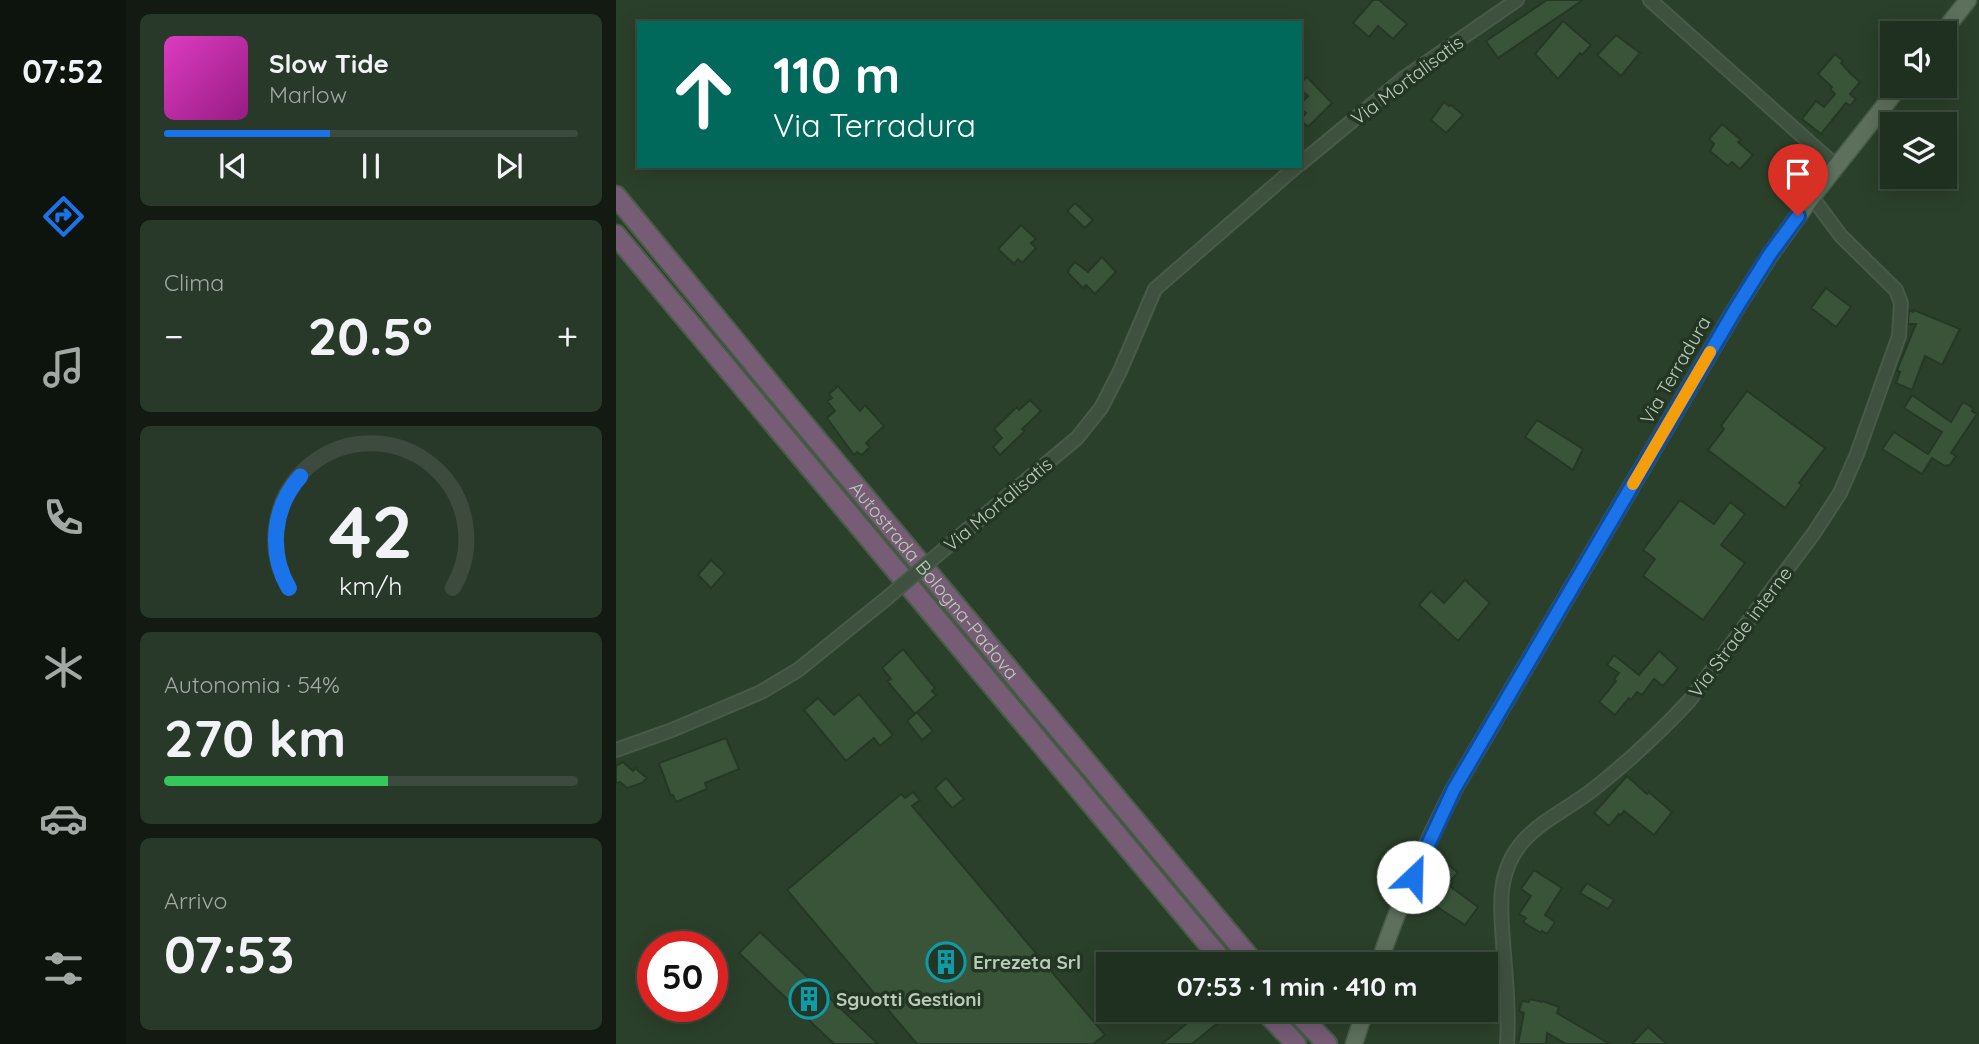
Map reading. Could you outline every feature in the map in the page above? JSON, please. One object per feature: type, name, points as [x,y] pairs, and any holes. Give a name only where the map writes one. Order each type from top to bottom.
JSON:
[{"type":"highway","name":"Autostrada Bologna-Padova","points":[[616,196],[1245,952]]},
{"type":"highway","name":"Autostrada Bologna-Padova","points":[[616,235],[1215,952]]},
{"type":"highway","points":[[1275,1022],[1296,1044]]},
{"type":"highway","points":[[1306,1022],[1327,1044]]},
{"type":"main road","points":[[1951,21],[1968,0]]},
{"type":"main road","name":"Via Terradura","points":[[1383,952],[1422,855],[1454,789],[1735,310],[1770,254],[1890,98]]},
{"type":"street","name":"Via Mortalisatis","points":[[1302,163],[1404,78],[1517,0]]},
{"type":"street","points":[[1650,0],[1836,166]]},
{"type":"street","name":"Via Mortalisatis","points":[[616,750],[672,730],[761,692],[798,670],[1077,438],[1101,408],[1155,289],[1296,168]]},
{"type":"street","name":"Via Strade interne","points":[[1507,1044],[1509,1017],[1501,903],[1503,881],[1517,848],[1528,834],[1594,789],[1653,738],[1689,701],[1814,533],[1840,493],[1857,454],[1899,335],[1902,303],[1891,284],[1842,236],[1812,197]]},
{"type":"building","points":[[1373,0],[1379,0],[1407,24],[1393,39],[1378,26],[1369,37],[1353,23]]},
{"type":"building","points":[[1547,0],[1583,0],[1498,58],[1486,41]]},
{"type":"building","points":[[1563,21],[1591,45],[1582,55],[1580,53],[1558,79],[1535,54]]},
{"type":"building","points":[[1616,35],[1640,53],[1621,76],[1597,55]]},
{"type":"building","points":[[1835,54],[1860,82],[1850,94],[1856,99],[1850,106],[1846,103],[1821,134],[1802,119],[1816,101],[1824,107],[1835,94],[1830,89],[1832,87],[1818,74]]},
{"type":"building","points":[[1307,77],[1332,103],[1308,127],[1302,122],[1306,113],[1302,110],[1302,102],[1308,96],[1302,91],[1302,81]]},
{"type":"building","points":[[1444,102],[1463,115],[1446,133],[1431,120]]},
{"type":"building","points":[[1722,124],[1741,140],[1738,142],[1753,155],[1740,169],[1732,162],[1728,166],[1710,151],[1714,144],[1709,139]]},
{"type":"building","points":[[1075,203],[1093,220],[1085,228],[1067,211]]},
{"type":"building","points":[[1021,225],[1036,239],[1031,243],[1036,248],[1022,263],[1018,259],[1014,264],[998,249]]},
{"type":"building","points":[[1102,257],[1116,272],[1095,294],[1086,285],[1083,288],[1068,270],[1075,262],[1088,272]]},
{"type":"building","points":[[1826,288],[1851,307],[1836,327],[1811,308]]},
{"type":"building","points":[[1909,310],[1960,329],[1942,365],[1925,356],[1912,390],[1896,383],[1900,372],[1897,370],[1916,324],[1908,324]]},
{"type":"building","points":[[838,386],[860,411],[865,405],[884,426],[866,443],[870,447],[862,455],[857,452],[854,455],[827,418],[835,411],[827,401],[832,398],[829,394]]},
{"type":"building","points":[[1747,391],[1825,448],[1799,483],[1802,485],[1785,508],[1708,450],[1724,429],[1721,426]]},
{"type":"building","points":[[1912,395],[1951,422],[1963,402],[1977,414],[1951,453],[1956,456],[1949,466],[1932,458],[1922,474],[1882,449],[1894,432],[1928,454],[1942,432],[1904,408]]},
{"type":"building","points":[[1030,400],[1041,411],[1000,455],[993,447],[1002,438],[994,429],[1017,407],[1019,410]]},
{"type":"building","points":[[1537,420],[1583,449],[1573,470],[1525,437]]},
{"type":"building","points":[[1680,500],[1714,524],[1730,502],[1745,514],[1721,545],[1745,563],[1703,620],[1643,576],[1655,559],[1643,550]]},
{"type":"building","points":[[711,560],[725,573],[711,588],[698,575]]},
{"type":"building","points":[[1465,580],[1490,603],[1458,641],[1419,605],[1431,591],[1444,603]]},
{"type":"building","points":[[903,649],[935,688],[932,691],[936,695],[915,714],[887,681],[891,679],[882,668]]},
{"type":"building","points":[[1659,651],[1678,668],[1663,686],[1654,679],[1642,695],[1637,692],[1615,715],[1599,702],[1619,673],[1607,665],[1614,655],[1639,675]]},
{"type":"building","points":[[859,694],[893,735],[880,746],[874,738],[846,761],[804,710],[818,698],[834,715]]},
{"type":"building","points":[[917,712],[933,731],[922,740],[907,721]]},
{"type":"building","points":[[726,738],[739,769],[705,783],[707,789],[676,802],[673,795],[671,796],[659,763]]},
{"type":"building","points":[[623,762],[647,778],[642,783],[627,788],[620,782],[616,783],[616,766]]},
{"type":"building","points":[[1627,776],[1672,812],[1654,835],[1624,811],[1609,826],[1594,813]]},
{"type":"building","points":[[946,778],[964,799],[952,808],[935,788]]},
{"type":"building","name":"Errezeta Srl","points":[[913,792],[920,800],[912,806],[1105,1035],[1093,1044],[917,1044],[787,890],[901,794],[905,798]]},
{"type":"building","points":[[1449,865],[1458,873],[1451,880],[1453,882],[1450,886],[1478,907],[1465,925],[1431,903],[1435,896],[1429,892],[1434,884],[1432,882]]},
{"type":"building","points":[[1534,870],[1562,888],[1545,915],[1555,922],[1547,934],[1523,922],[1526,918],[1519,914],[1531,896],[1521,889]]},
{"type":"building","points":[[1587,883],[1614,900],[1608,909],[1580,893]]},
{"type":"building","name":"Sguotti Gestioni","points":[[760,932],[878,1044],[834,1044],[739,953]]},
{"type":"building","points":[[1530,999],[1559,1007],[1557,1013],[1610,1044],[1566,1044],[1547,1033],[1546,1044],[1518,1044],[1524,1013],[1519,1011],[1522,1001],[1529,1002]]},
{"type":"building","points":[[1189,1022],[1219,1022],[1192,1044],[1162,1044]]},
{"type":"building","points":[[1648,1027],[1667,1044],[1632,1044]]},
{"type":"slow traffic","points":[[1633,484],[1710,352]]},
{"type":"place","name":"Errezeta Srl","points":[[946,962]]},
{"type":"place","name":"Sguotti Gestioni","points":[[809,999]]},
{"type":"route","points":[[1413,877],[1454,789],[1735,310],[1770,254],[1798,216]]}]
